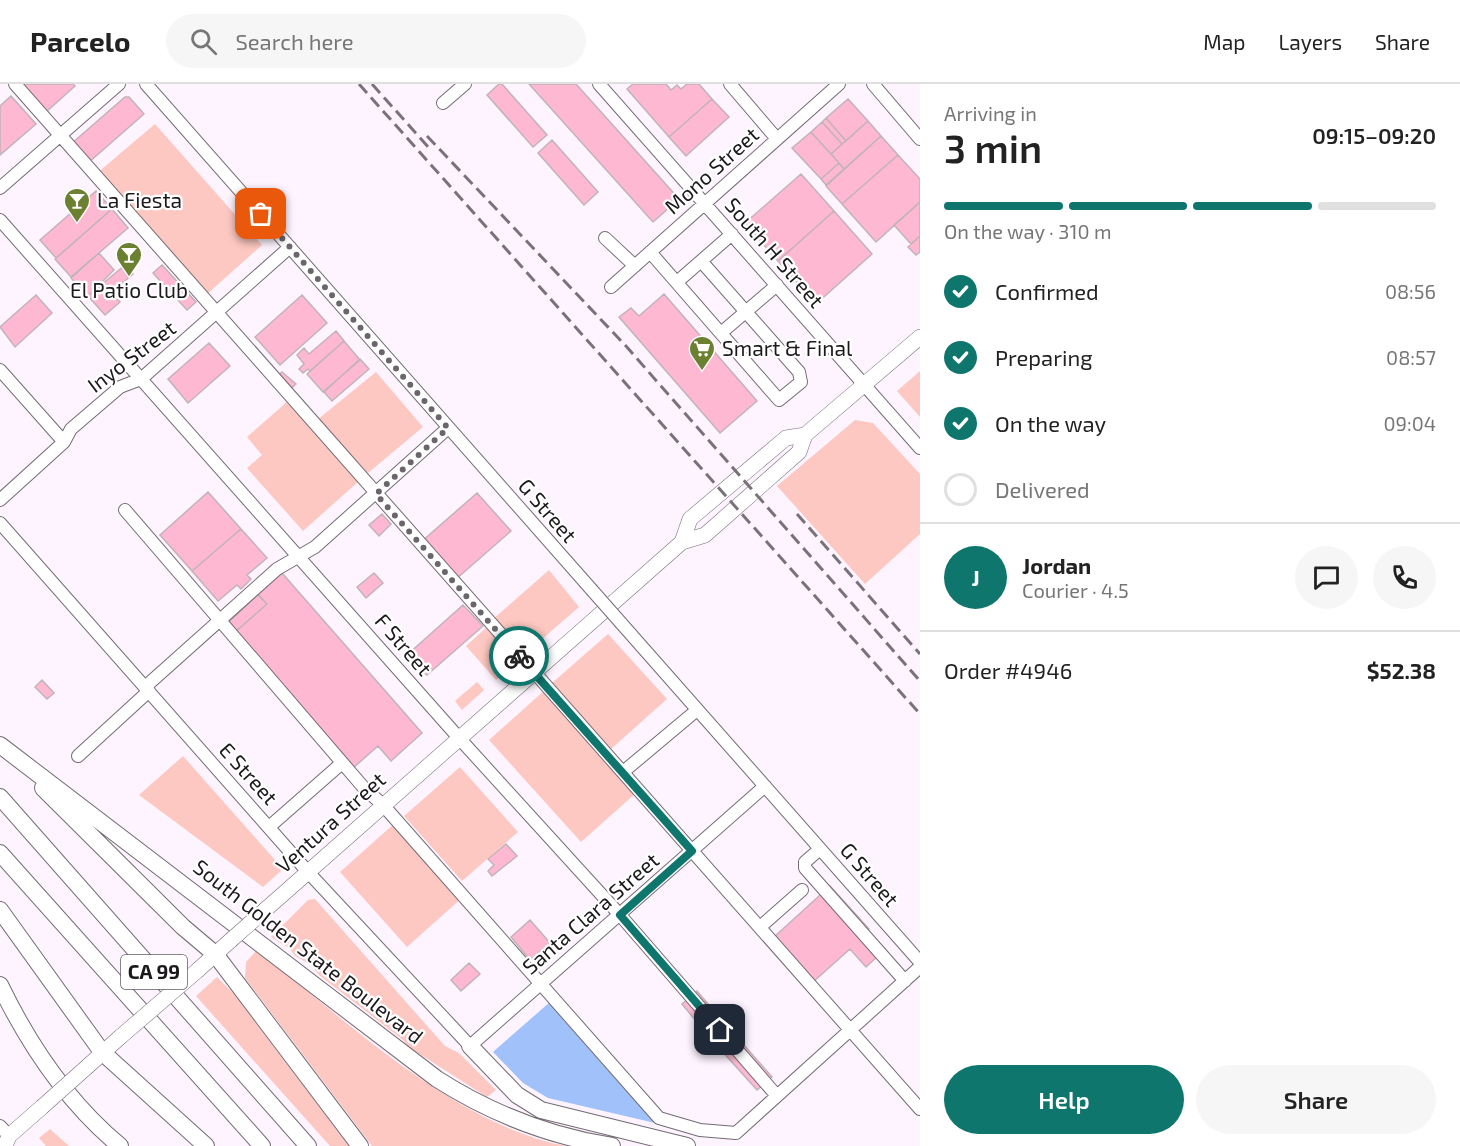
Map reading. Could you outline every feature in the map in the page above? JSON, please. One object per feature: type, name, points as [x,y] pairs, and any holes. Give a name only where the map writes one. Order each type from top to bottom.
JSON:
[{"type":"highway","points":[[0,745],[183,927],[215,954],[360,1146]]},
{"type":"highway","name":"South Golden State Boulevard","points":[[0,745],[437,1079],[467,1099],[520,1123],[552,1134],[612,1146]]},
{"type":"highway","name":"CA 99","points":[[0,797],[308,1146]]},
{"type":"highway","name":"CA 99","points":[[0,853],[262,1146]]},
{"type":"highway","points":[[0,910],[102,1052],[206,1146]]},
{"type":"highway","points":[[0,985],[39,1058],[68,1094],[120,1146]]},
{"type":"highway","points":[[470,1046],[517,1095],[541,1110],[687,1146]]},
{"type":"main road","name":"Ventura Street","points":[[6,1138],[682,542],[705,536],[799,452],[805,435],[920,337]]},
{"type":"main road","name":"Ventura Street","points":[[682,542],[690,519],[786,438],[805,435]]},
{"type":"street","points":[[15,84],[534,673],[850,1029],[918,1102]]},
{"type":"street","points":[[0,188],[118,84]]},
{"type":"street","name":"G Street","points":[[146,84],[920,962]]},
{"type":"street","points":[[443,103],[465,84]]},
{"type":"street","name":"South H Street","points":[[599,84],[920,448]]},
{"type":"street","points":[[730,84],[777,139]]},
{"type":"street","name":"Mono Street","points":[[611,286],[839,84]]},
{"type":"street","points":[[873,84],[920,139]]},
{"type":"street","name":"F Street","points":[[0,220],[459,738],[620,915],[777,1096]]},
{"type":"street","points":[[677,282],[732,234]]},
{"type":"street","points":[[605,238],[635,266]]},
{"type":"street","name":"Inyo Street","points":[[0,500],[64,442],[71,429],[120,387],[141,379],[290,247]]},
{"type":"street","points":[[650,252],[779,400],[801,382],[799,372],[701,261]]},
{"type":"street","points":[[721,333],[777,285]]},
{"type":"street","points":[[0,370],[64,442]]},
{"type":"street","points":[[78,756],[219,621],[277,569],[315,547],[448,428]]},
{"type":"street","points":[[124,510],[364,788],[383,805],[659,1118],[700,1130],[736,1133],[920,967]]},
{"type":"street","name":"E Street","points":[[0,523],[308,872],[470,1046]]},
{"type":"street","points":[[623,772],[697,710]]},
{"type":"street","points":[[269,827],[342,762]]},
{"type":"street","name":"Santa Clara Street","points":[[470,1046],[765,786]]},
{"type":"street","points":[[820,849],[806,862],[805,868],[905,981]]},
{"type":"street","points":[[760,927],[802,890]]},
{"type":"shaded area","points":[[155,124],[262,245],[206,295],[96,174]]},
{"type":"shaded area","points":[[920,371],[920,417],[897,391]]},
{"type":"shaded area","points":[[376,372],[423,427],[368,473],[317,420]]},
{"type":"shaded area","points":[[288,401],[359,481],[303,531],[247,468],[262,455],[247,437]]},
{"type":"shaded area","points":[[855,420],[873,423],[920,474],[920,534],[865,584],[777,486]]},
{"type":"shaded area","points":[[549,570],[579,607],[525,654],[493,619]]},
{"type":"shaded area","points":[[488,626],[519,660],[496,680],[466,646]]},
{"type":"shaded area","points":[[608,634],[667,699],[611,749],[552,683]]},
{"type":"shaded area","points":[[477,682],[484,690],[462,710],[455,701]]},
{"type":"shaded area","points":[[545,690],[636,793],[581,842],[489,740]]},
{"type":"shaded area","points":[[183,756],[283,869],[263,887],[139,795]]},
{"type":"shaded area","points":[[460,767],[518,832],[462,881],[404,816]]},
{"type":"shaded area","points":[[396,822],[463,897],[407,947],[340,872]]},
{"type":"shaded area","points":[[315,899],[445,1046],[459,1053],[496,1090],[487,1097],[407,1046],[403,1040],[319,975],[311,965],[295,956],[290,949],[271,937],[308,900]]},
{"type":"shaded area","points":[[257,950],[364,1037],[442,1093],[483,1116],[524,1134],[566,1146],[372,1146],[245,978],[246,962]]},
{"type":"shaded area","points":[[217,977],[234,994],[349,1146],[330,1146],[196,996]]},
{"type":"shaded area","points":[[50,1129],[69,1146],[46,1146],[39,1138]]},
{"type":"water","points":[[550,1002],[655,1123],[548,1098],[523,1083],[493,1052]]},
{"type":"building","points":[[18,84],[73,84],[75,86],[45,113]]},
{"type":"building","points":[[502,84],[547,135],[533,147],[487,95]]},
{"type":"building","points":[[529,84],[576,84],[679,199],[653,222]]},
{"type":"building","points":[[633,84],[666,84],[671,90],[677,85],[681,89],[687,84],[699,84],[712,99],[669,137],[627,89]]},
{"type":"building","points":[[11,96],[36,124],[0,155],[0,106]]},
{"type":"building","points":[[125,97],[129,97],[144,114],[88,163],[71,144]]},
{"type":"building","points":[[712,99],[729,117],[686,156],[669,137]]},
{"type":"building","points":[[848,99],[868,121],[846,141],[826,118]]},
{"type":"building","points":[[826,118],[846,141],[842,144],[822,122]]},
{"type":"building","points":[[868,121],[881,136],[844,169],[831,154]]},
{"type":"building","points":[[822,122],[842,144],[831,154],[811,132]]},
{"type":"building","points":[[811,132],[839,163],[821,179],[792,148]]},
{"type":"building","points":[[881,136],[898,155],[842,204],[826,186]]},
{"type":"building","points":[[552,140],[598,192],[584,205],[538,153]]},
{"type":"building","points":[[898,155],[920,179],[920,202],[876,242],[842,204]]},
{"type":"building","points":[[839,163],[844,169],[826,185],[821,179]]},
{"type":"building","points":[[801,174],[834,211],[778,261],[745,223]]},
{"type":"building","points":[[96,191],[112,209],[56,258],[40,240]]},
{"type":"building","points":[[920,202],[920,236],[911,244],[894,225]]},
{"type":"building","points":[[112,209],[128,228],[71,277],[55,259]]},
{"type":"building","points":[[834,211],[872,254],[816,304],[778,261]]},
{"type":"building","points":[[920,236],[920,252],[916,255],[908,247]]},
{"type":"building","points":[[99,253],[114,270],[88,296],[71,278]]},
{"type":"building","points":[[125,265],[133,274],[111,293],[120,302],[105,315],[88,296]]},
{"type":"building","points":[[162,265],[196,302],[187,310],[153,273]]},
{"type":"building","points":[[664,294],[757,401],[720,433],[619,317],[631,308],[639,316]]},
{"type":"building","points":[[36,295],[52,313],[15,347],[0,327]]},
{"type":"building","points":[[302,295],[327,323],[280,365],[255,337]]},
{"type":"building","points":[[336,331],[344,341],[310,371],[308,369],[303,373],[299,369],[304,364],[297,355],[304,348],[309,354]]},
{"type":"building","points":[[344,341],[360,360],[323,392],[307,374]]},
{"type":"building","points":[[209,343],[230,366],[188,403],[168,379]]},
{"type":"building","points":[[360,359],[369,369],[332,401],[324,392]]},
{"type":"building","points":[[282,372],[296,384],[288,391],[276,377]]},
{"type":"building","points":[[208,492],[241,529],[192,571],[160,535]]},
{"type":"building","points":[[477,493],[511,531],[455,580],[421,542]]},
{"type":"building","points":[[382,514],[391,524],[379,536],[369,525]]},
{"type":"building","points":[[241,529],[267,558],[247,575],[251,579],[241,589],[237,585],[218,601],[192,571]]},
{"type":"building","points":[[282,573],[422,733],[391,761],[378,746],[353,768],[234,633],[267,604],[257,594]]},
{"type":"building","points":[[374,573],[383,583],[366,598],[357,587]]},
{"type":"building","points":[[258,594],[267,604],[235,632],[228,623]]},
{"type":"building","points":[[463,605],[483,626],[427,675],[407,655]]},
{"type":"building","points":[[42,680],[54,693],[47,699],[35,687]]},
{"type":"building","points":[[506,844],[517,856],[492,876],[488,871],[494,865],[488,859]]},
{"type":"building","points":[[830,886],[869,929],[862,935],[879,955],[866,967],[850,949],[813,982],[773,938]]},
{"type":"building","points":[[530,920],[550,943],[530,960],[511,937]]},
{"type":"building","points":[[469,963],[480,974],[461,991],[451,980]]},
{"type":"building","points":[[697,991],[732,1032],[716,1045],[682,1004]]},
{"type":"building","points":[[737,1037],[772,1077],[757,1090],[721,1050]]},
{"type":"railway","points":[[359,84],[920,714]]},
{"type":"railway","points":[[372,84],[430,149]]},
{"type":"railway","points":[[427,136],[625,345],[920,681]]},
{"type":"railway","points":[[797,514],[920,654]]},
{"type":"way so far","points":[[261,214],[448,428],[376,494],[519,656]]},
{"type":"place","name":"La Fiesta","points":[[77,224]]},
{"type":"place","name":"El Patio Club","points":[[129,278]]},
{"type":"place","name":"Smart & Final","points":[[702,372]]},
{"type":"route","points":[[519,656],[692,851],[620,915],[720,1030]]}]
